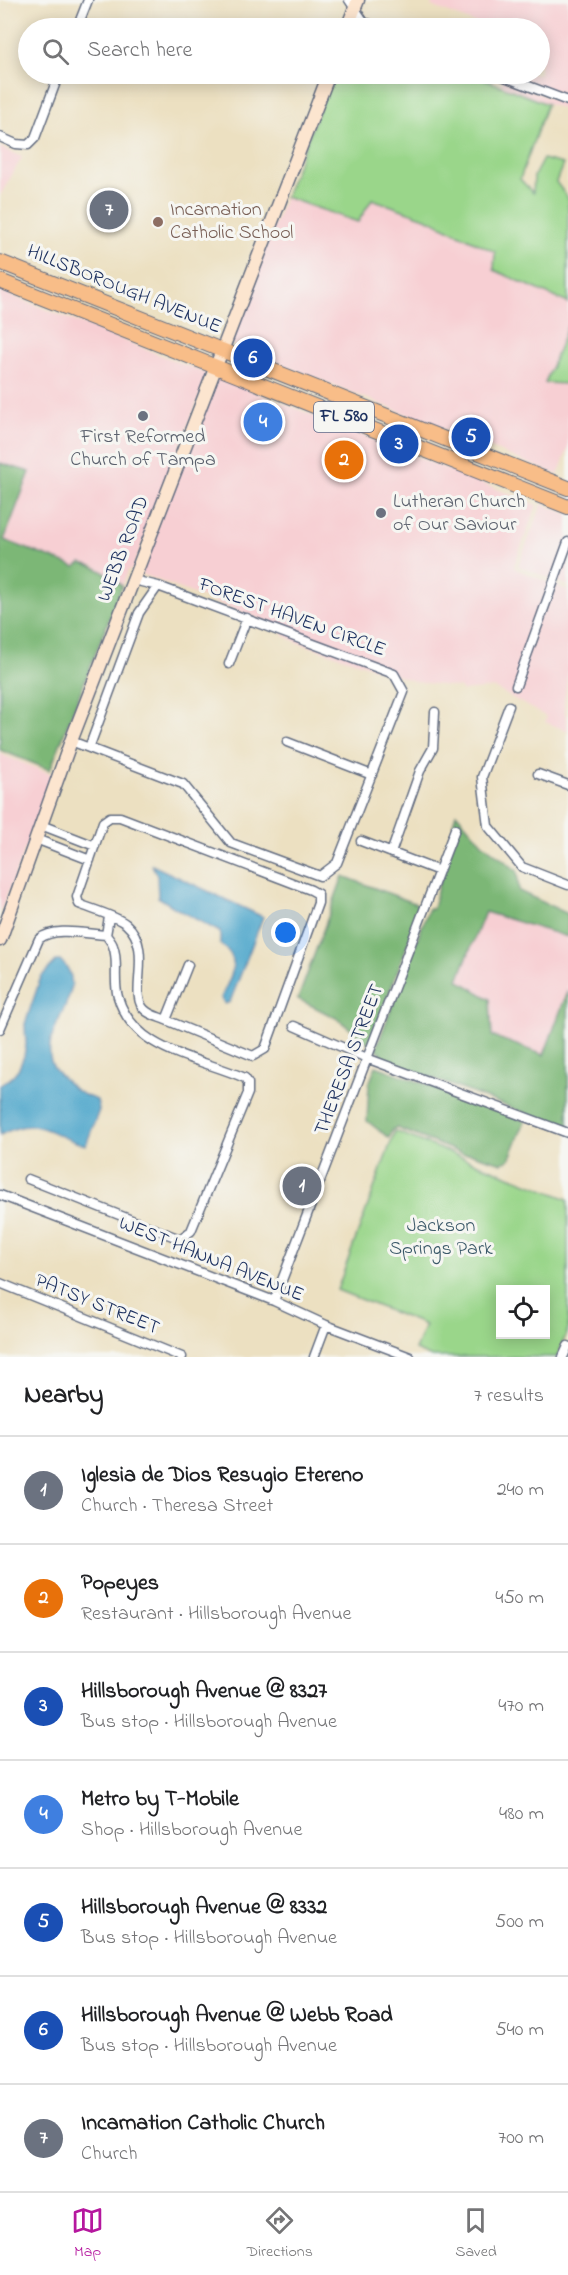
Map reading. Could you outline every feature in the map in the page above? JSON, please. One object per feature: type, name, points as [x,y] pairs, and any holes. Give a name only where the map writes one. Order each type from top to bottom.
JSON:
[{"type":"main road","name":"HILLSBOROUGH AVENUE","points":[[0,262],[7,269],[221,349],[568,488]]},
{"type":"main road","name":"HILLSBOROUGH AVENUE","points":[[0,281],[568,507]]},
{"type":"main road","points":[[36,295],[43,289],[106,312],[111,312],[115,308]]},
{"type":"main road","points":[[340,415],[347,408],[385,421],[393,417]]},
{"type":"main road","points":[[377,430],[397,432],[437,445],[448,440]]},
{"type":"main road","points":[[441,456],[447,451],[453,451],[529,481],[538,476]]},
{"type":"main road","points":[[540,496],[554,494],[568,500]]},
{"type":"street","points":[[81,18],[88,0]]},
{"type":"street","points":[[350,18],[354,3]]},
{"type":"street","points":[[354,3],[362,18]]},
{"type":"street","points":[[0,138],[16,144],[28,145],[35,138],[55,84]]},
{"type":"street","name":"WEBB ROAD","points":[[0,940],[70,741],[325,84]]},
{"type":"street","points":[[523,84],[568,101]]},
{"type":"street","points":[[516,686],[568,542]]},
{"type":"street","name":"FOREST HAVEN CIRCLE","points":[[70,741],[183,784],[231,843],[320,876],[337,863],[372,775],[404,692],[394,674],[247,618],[158,586],[133,580]]},
{"type":"street","points":[[89,748],[139,613],[158,586]]},
{"type":"street","points":[[229,664],[247,618]]},
{"type":"street","points":[[509,706],[482,777],[488,826],[522,867],[568,885]]},
{"type":"street","points":[[391,853],[420,771],[433,748],[435,712]]},
{"type":"street","points":[[287,742],[372,775]]},
{"type":"street","points":[[538,774],[568,785]]},
{"type":"street","points":[[110,817],[120,817],[318,894],[318,903],[265,1049],[253,1056],[143,1010],[139,1002],[139,945],[136,935],[124,922],[79,904],[77,897],[90,860],[104,822],[110,817]]},
{"type":"street","points":[[41,825],[95,846]]},
{"type":"street","name":"THERESA STREET","points":[[274,1301],[369,1059],[455,829]]},
{"type":"street","points":[[36,839],[90,860]]},
{"type":"street","points":[[362,841],[439,871]]},
{"type":"street","points":[[28,1179],[180,1239],[191,1231],[248,1093],[248,1083],[245,1078],[153,1043],[135,1028],[122,1011],[116,989],[114,948],[105,935],[109,917]]},
{"type":"street","points":[[0,1029],[39,939],[46,934],[56,932],[105,935]]},
{"type":"street","points":[[166,1020],[188,965]]},
{"type":"street","points":[[294,1026],[369,1059],[568,1133]]},
{"type":"street","name":"WEST HANNA AVENUE","points":[[0,1195],[274,1301],[326,1325],[410,1357]]},
{"type":"street","name":"PATSY STREET","points":[[0,1283],[182,1357]]},
{"type":"street","points":[[314,1357],[326,1325]]},
{"type":"street","points":[[563,1357],[568,1346]]},
{"type":"shaded area","points":[[434,0],[568,0],[568,96],[536,84],[550,84],[550,18],[462,18],[431,6]]},
{"type":"shaded area","points":[[513,84],[568,105],[568,111],[501,85]]},
{"type":"shaded area","points":[[0,147],[22,157],[0,196]]},
{"type":"shaded area","points":[[285,197],[357,222],[372,199],[428,219],[495,252],[494,270],[568,303],[568,325],[545,383],[568,384],[568,449],[558,475],[228,343]]},
{"type":"shaded area","points":[[0,291],[208,374],[132,570],[129,569],[122,586],[93,565],[75,567],[4,540],[30,472],[0,463]]},
{"type":"shaded area","points":[[215,376],[537,505],[514,566],[516,569],[568,590],[568,673],[564,704],[568,731],[545,722],[547,717],[494,688],[461,691],[461,688],[414,681],[296,642],[285,636],[275,625],[139,573]]},
{"type":"shaded area","points":[[542,504],[568,514],[568,586],[518,566]]},
{"type":"shaded area","points":[[0,754],[54,775],[0,913]]},
{"type":"shaded area","points":[[485,912],[568,937],[568,990],[544,1055],[492,1036],[490,999],[458,980]]},
{"type":"green space","points":[[329,84],[496,84],[547,104],[520,179],[533,193],[534,176],[543,159],[563,164],[556,182],[568,198],[568,303],[494,270],[495,252],[428,219],[372,199],[358,222],[285,197]]},
{"type":"green space","points":[[568,325],[568,384],[545,383]]},
{"type":"green space","points":[[0,463],[30,472],[4,540],[75,567],[81,563],[92,566],[122,586],[50,770],[0,750]]},
{"type":"green space","points":[[456,813],[482,843],[517,871],[519,891],[568,914],[568,937],[485,912],[458,980],[490,999],[492,1036],[544,1055],[568,990],[568,1129],[379,1058],[381,1052],[376,1049],[429,908],[433,909],[440,878],[459,827],[453,824]]},
{"type":"green space","points":[[343,876],[422,906],[370,1044],[336,1018],[298,999]]},
{"type":"green space","points":[[376,1066],[525,1121],[509,1160],[502,1163],[472,1154],[463,1154],[397,1128],[393,1129],[389,1138],[367,1121],[369,1084]]},
{"type":"green space","name":"Jackson Springs Park","points":[[395,1131],[568,1199],[568,1330],[557,1357],[432,1357],[415,1350],[425,1325],[337,1290]]},
{"type":"water","points":[[152,865],[263,917],[230,1002],[225,1004],[221,998],[233,969],[232,956],[220,944],[220,932],[158,897],[157,876]]},
{"type":"water","points":[[56,961],[61,961],[70,972],[72,985],[51,1038],[50,1052],[57,1072],[78,1091],[97,1100],[99,1110],[86,1145],[36,1126],[14,1129],[0,1135],[0,1085],[10,1079],[19,1068],[26,1045],[25,1024],[41,977]]},
{"type":"place","name":"Incarnation Catholic Church","points":[[109,210]]},
{"type":"place","name":"Incarnation Catholic School","points":[[158,222]]},
{"type":"place","name":"Hillsborough Avenue @ Webb Road","points":[[253,358]]},
{"type":"place","name":"First Reformed Church of Tampa","points":[[143,416]]},
{"type":"place","name":"Metro by T-Mobile","points":[[263,422]]},
{"type":"place","name":"Hillsborough Avenue @ 8332","points":[[471,437]]},
{"type":"place","name":"Hillsborough Avenue @ 8327","points":[[399,444]]},
{"type":"place","name":"Popeyes","points":[[344,460]]},
{"type":"place","name":"Lutheran Church of Our Saviour","points":[[381,513]]},
{"type":"place","name":"Iglesia de Dios Resugio Etereno","points":[[302,1186]]}]
